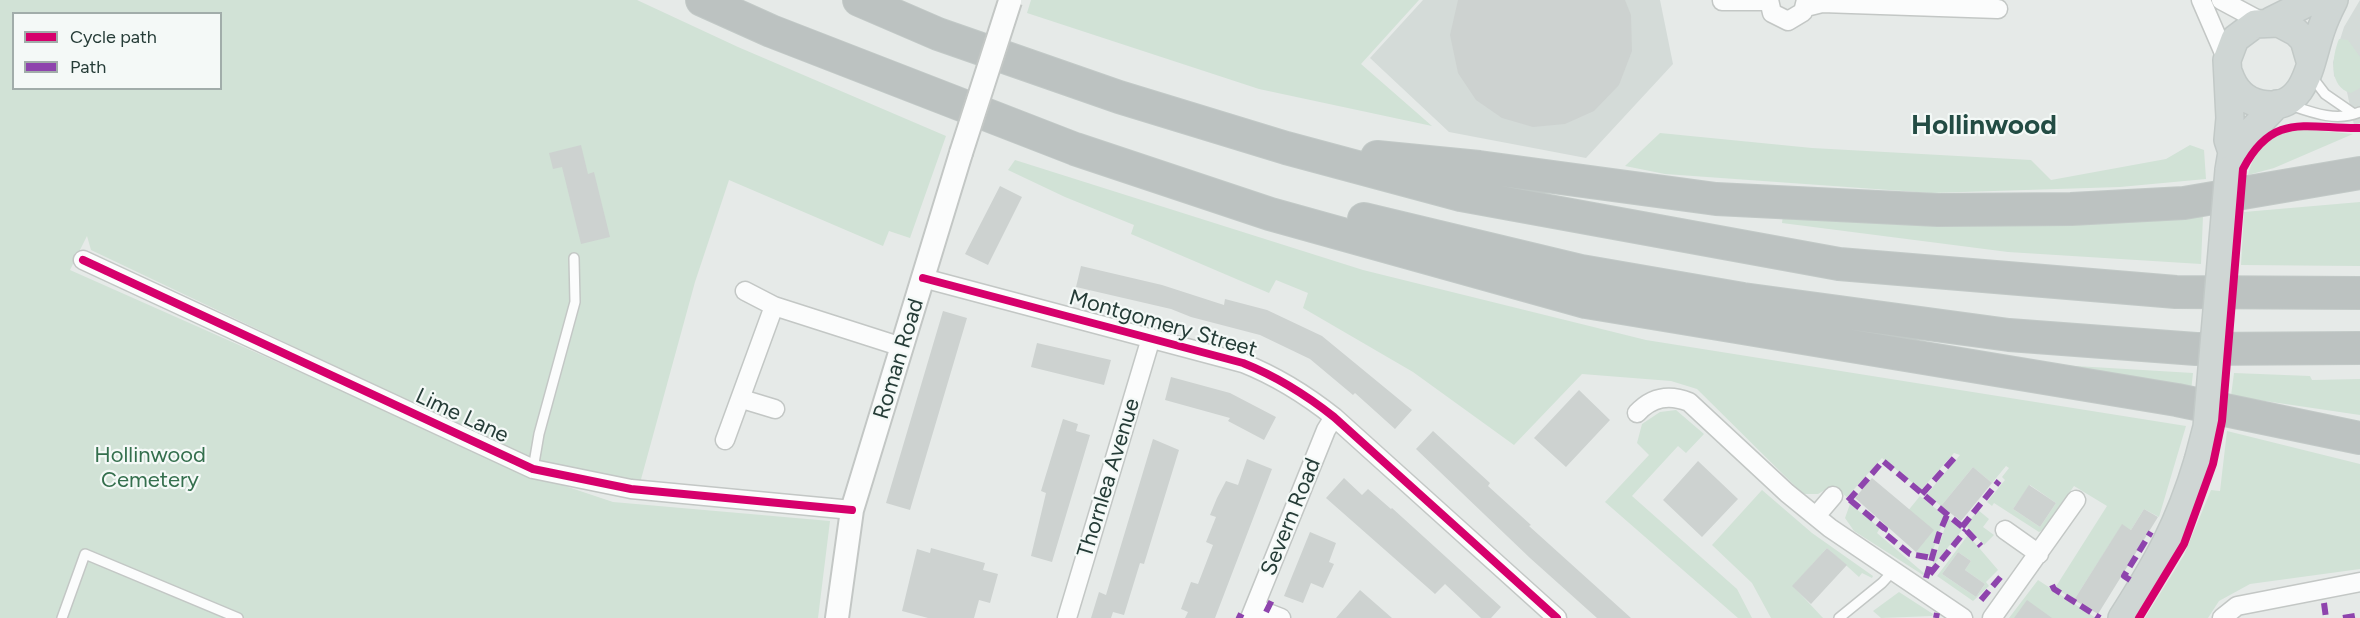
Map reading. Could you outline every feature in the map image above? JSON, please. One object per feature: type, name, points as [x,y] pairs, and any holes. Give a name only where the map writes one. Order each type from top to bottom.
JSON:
[{"type":"highway","points":[[702,0],[771,31],[1075,149],[1270,214],[1586,302],[2177,400],[2360,438]]},
{"type":"highway","points":[[859,0],[938,34],[1096,90],[1287,148],[1461,195],[1839,264],[2176,292],[2360,293]]},
{"type":"highway","points":[[1287,148],[1479,166],[1716,199],[1938,210],[2071,209],[2184,203],[2360,173]]},
{"type":"highway","points":[[1075,149],[1581,272],[1743,299],[2009,335],[2196,349],[2360,348]]},
{"type":"main road","points":[[2121,618],[2144,586],[2176,527],[2198,461],[2209,404],[2230,161],[2228,67],[2231,46],[2240,33],[2313,0]]},
{"type":"main road","points":[[2230,161],[2280,103],[2301,90],[2310,68],[2321,28],[2334,0]]},
{"type":"main road","points":[[2266,22],[2287,26],[2296,32],[2309,52],[2310,68]]},
{"type":"main road","points":[[2228,67],[2237,90],[2248,99],[2263,104],[2280,103]]},
{"type":"street","points":[[2201,0],[2228,67]]},
{"type":"street","points":[[2222,0],[2266,22]]},
{"type":"street","name":"Roman Road","points":[[837,618],[852,510],[1010,1]]},
{"type":"street","points":[[1722,1],[1769,1],[1772,13],[1788,21],[1799,17],[1806,4],[1822,3],[1931,3],[1998,9]]},
{"type":"street","name":"Lime Lane","points":[[83,260],[533,469],[631,489],[852,510]]},
{"type":"street","name":"Montgomery Street","points":[[923,278],[1243,363],[1276,376],[1299,389],[1334,417],[1557,618]]},
{"type":"street","points":[[745,291],[774,306],[902,347]]},
{"type":"street","points":[[725,440],[742,399],[774,306]]},
{"type":"street","name":"Thornlea Avenue","points":[[1067,618],[1151,338]]},
{"type":"street","points":[[1637,413],[1644,405],[1658,399],[1676,397],[1689,402],[1787,493],[1816,516],[1963,618]]},
{"type":"street","points":[[742,399],[775,409]]},
{"type":"street","name":"Severn Road","points":[[1253,613],[1326,430],[1334,417]]},
{"type":"street","points":[[1816,516],[1833,496]]},
{"type":"street","points":[[1992,618],[2076,500]]},
{"type":"street","points":[[2005,530],[2039,554]]},
{"type":"street","points":[[2222,618],[2237,606],[2360,582]]},
{"type":"street","points":[[1253,613],[1281,618]]},
{"type":"lane","points":[[2310,68],[2325,94],[2357,113]]},
{"type":"lane","points":[[2280,103],[2315,113],[2344,117],[2357,113]]},
{"type":"lane","points":[[533,469],[539,434],[575,302],[574,258]]},
{"type":"lane","points":[[62,618],[85,554],[238,618]]},
{"type":"lane","points":[[1839,618],[1882,583],[1893,571]]},
{"type":"shaded area","points":[[1423,0],[1660,0],[1673,64],[1586,158],[1449,132],[1370,58]]},
{"type":"shaded area","points":[[2360,0],[2360,123],[2354,125],[2347,92],[2334,76],[2333,62],[2344,27]]},
{"type":"green space","name":"Hollinwood Cemetery","points":[[0,0],[637,0],[738,47],[946,136],[910,238],[889,231],[883,246],[729,180],[695,282],[640,483],[546,465],[526,457],[91,250],[87,236],[70,270],[532,475],[613,502],[830,521],[818,618],[0,618]]},
{"type":"green space","points":[[1031,0],[1419,0],[1361,64],[1432,126],[1259,89],[1027,13]]},
{"type":"green space","points":[[2339,39],[2348,40],[2360,57],[2360,88],[2351,93],[2344,90],[2335,78],[2334,62]]},
{"type":"green space","points":[[2300,129],[2353,134],[2274,168],[2248,175],[2255,157],[2267,143],[2282,134]]},
{"type":"green space","points":[[1660,133],[1812,148],[2031,160],[2051,180],[2166,159],[2190,145],[2204,150],[2206,179],[2120,187],[1931,193],[1665,174],[1625,166]]},
{"type":"green space","points":[[1015,160],[1363,270],[1646,340],[2186,426],[2159,517],[2144,509],[2131,530],[2122,525],[2074,600],[2055,588],[2107,506],[2074,486],[2043,530],[2039,532],[1994,503],[1992,506],[1987,502],[2005,480],[2002,477],[2009,468],[2006,466],[1992,483],[1973,467],[1941,506],[1927,494],[1960,455],[1954,453],[1921,490],[1882,458],[1847,497],[1832,486],[1818,494],[1803,494],[1697,389],[1671,381],[1582,374],[1514,445],[1413,372],[1303,308],[1308,293],[1276,280],[1269,293],[1131,234],[1134,225],[1065,197],[1008,170]],"holes":[[[2030,485],[2056,503],[2040,527],[2013,509]]]},
{"type":"green space","points":[[2360,202],[2360,266],[2241,265],[2244,212]]},
{"type":"green space","points":[[1783,215],[2090,222],[2203,216],[2201,264],[2008,252],[1782,223]]},
{"type":"green space","points":[[2042,364],[2193,373],[2191,391]]},
{"type":"green space","points":[[2234,373],[2310,376],[2312,380],[2360,379],[2360,415],[2231,396]]},
{"type":"green space","points":[[1676,410],[1704,434],[1686,453],[1678,446],[1632,496],[1737,589],[1752,618],[1738,618],[1605,502],[1649,455],[1637,443],[1642,424],[1660,412]]},
{"type":"green space","points":[[2227,431],[2360,464],[2360,569],[2250,584],[2219,601],[2208,618],[2145,618],[2184,555],[2211,490],[2220,491]]},
{"type":"green space","points":[[1762,490],[1812,533],[1873,576],[1872,578],[1862,573],[1859,577],[1827,548],[1793,586],[1823,618],[1771,618],[1752,583],[1712,545]]},
{"type":"green space","points":[[1920,496],[1945,516],[1931,556],[1916,552],[1907,512]]},
{"type":"green space","points":[[1850,504],[1880,528],[1877,533],[1925,574],[1923,575],[1854,531],[1845,518]]},
{"type":"green space","points":[[1978,510],[1989,519],[1983,527],[1994,535],[1984,545],[1966,525]]},
{"type":"green space","points":[[1948,518],[1962,530],[1932,567]]},
{"type":"green space","points":[[1968,535],[1998,570],[1986,582],[1989,586],[1973,601],[1937,576]],"holes":[[[1958,552],[1971,561],[1965,570],[1985,584],[1976,597],[1942,574]]]},
{"type":"green space","points":[[2038,580],[2096,618],[2009,618]]},
{"type":"green space","points":[[1899,592],[1933,614],[1932,616],[1881,618],[1873,611]]},
{"type":"building","points":[[1458,0],[1625,0],[1631,15],[1632,51],[1619,85],[1594,111],[1565,124],[1533,127],[1502,118],[1476,100],[1458,73],[1450,35]]},
{"type":"building","points":[[581,145],[588,174],[594,172],[610,237],[581,244],[562,167],[553,169],[549,153]]},
{"type":"building","points":[[1000,186],[1022,197],[988,265],[965,254]]},
{"type":"building","points":[[1081,266],[1162,285],[1224,305],[1225,299],[1267,310],[1322,336],[1412,410],[1395,429],[1355,393],[1353,395],[1310,359],[1260,335],[1191,317],[1171,309],[1076,287]]},
{"type":"building","points":[[943,311],[967,318],[910,510],[886,503]]},
{"type":"building","points":[[1037,343],[1111,360],[1104,385],[1031,367]]},
{"type":"building","points":[[1171,377],[1230,393],[1276,417],[1264,440],[1228,421],[1230,418],[1165,400]]},
{"type":"building","points":[[1579,390],[1610,420],[1566,467],[1534,438]]},
{"type":"building","points":[[1063,419],[1078,424],[1076,431],[1090,435],[1052,562],[1031,556],[1046,493],[1041,491]]},
{"type":"building","points":[[1433,431],[1490,483],[1488,486],[1531,525],[1529,526],[1631,618],[1597,618],[1530,558],[1416,449]]},
{"type":"building","points":[[1153,439],[1179,450],[1144,564],[1140,563],[1124,615],[1113,612],[1111,618],[1091,618],[1099,592],[1106,595]]},
{"type":"building","points":[[1247,459],[1272,469],[1215,618],[1185,618],[1188,612],[1181,609],[1191,582],[1198,584],[1213,545],[1206,542],[1216,517],[1210,515],[1226,481],[1238,485]]},
{"type":"building","points":[[1698,461],[1738,499],[1702,537],[1663,500]]},
{"type":"building","points":[[1973,467],[1992,483],[1961,521],[1941,506]]},
{"type":"building","points":[[1344,478],[1362,495],[1368,489],[1392,508],[1501,607],[1491,618],[1481,618],[1445,584],[1435,594],[1326,498]]},
{"type":"building","points":[[1872,478],[1934,530],[1916,552],[1855,498]]},
{"type":"building","points":[[2029,485],[2056,503],[2040,527],[2013,509]]},
{"type":"building","points":[[2144,509],[2158,517],[2098,614],[2074,600],[2122,524],[2131,530]]},
{"type":"building","points":[[1310,532],[1336,543],[1329,562],[1334,564],[1323,588],[1311,583],[1303,603],[1284,596]]},
{"type":"building","points":[[931,548],[985,563],[983,570],[998,574],[990,603],[979,600],[974,618],[928,618],[902,611],[917,549],[930,553]]},
{"type":"building","points":[[1827,548],[1847,565],[1811,604],[1792,586]]},
{"type":"building","points":[[1958,552],[1971,561],[1965,570],[1985,584],[1976,597],[1942,574]]},
{"type":"building","points":[[1360,590],[1392,618],[1336,618]]},
{"type":"building","points":[[2027,600],[2052,618],[2014,618]]},
{"type":"marked path","points":[[1922,494],[1955,457]]},
{"type":"marked path","points":[[1848,501],[1883,461],[1966,530],[1981,546]]},
{"type":"marked path","points":[[1962,527],[1999,481]]},
{"type":"marked path","points":[[1850,500],[1885,529],[1883,532],[1910,554],[1932,558]]},
{"type":"marked path","points":[[1926,578],[1947,515]]},
{"type":"marked path","points":[[1930,574],[1966,530]]},
{"type":"marked path","points":[[2130,580],[2124,576],[2151,532]]},
{"type":"marked path","points":[[1981,600],[2004,573]]},
{"type":"marked path","points":[[2052,585],[2054,589],[2100,618]]},
{"type":"marked path","points":[[1266,612],[1272,600]]},
{"type":"marked path","points":[[2324,603],[2326,618]]},
{"type":"marked path","points":[[1936,618],[1937,613]]},
{"type":"marked path","points":[[1237,615],[1243,618]]},
{"type":"marked path","points":[[2343,618],[2360,615]]},
{"type":"cycle path","points":[[2139,618],[2184,544],[2213,464],[2222,421],[2243,169],[2254,151],[2266,138],[2279,131],[2308,126],[2360,128]]},
{"type":"cycle path","points":[[83,260],[533,469],[631,489],[852,510]]},
{"type":"cycle path","points":[[923,278],[1243,363],[1280,380],[1334,417],[1557,618]]},
{"type":"district","name":"Hollinwood","points":[[1984,126]]}]
